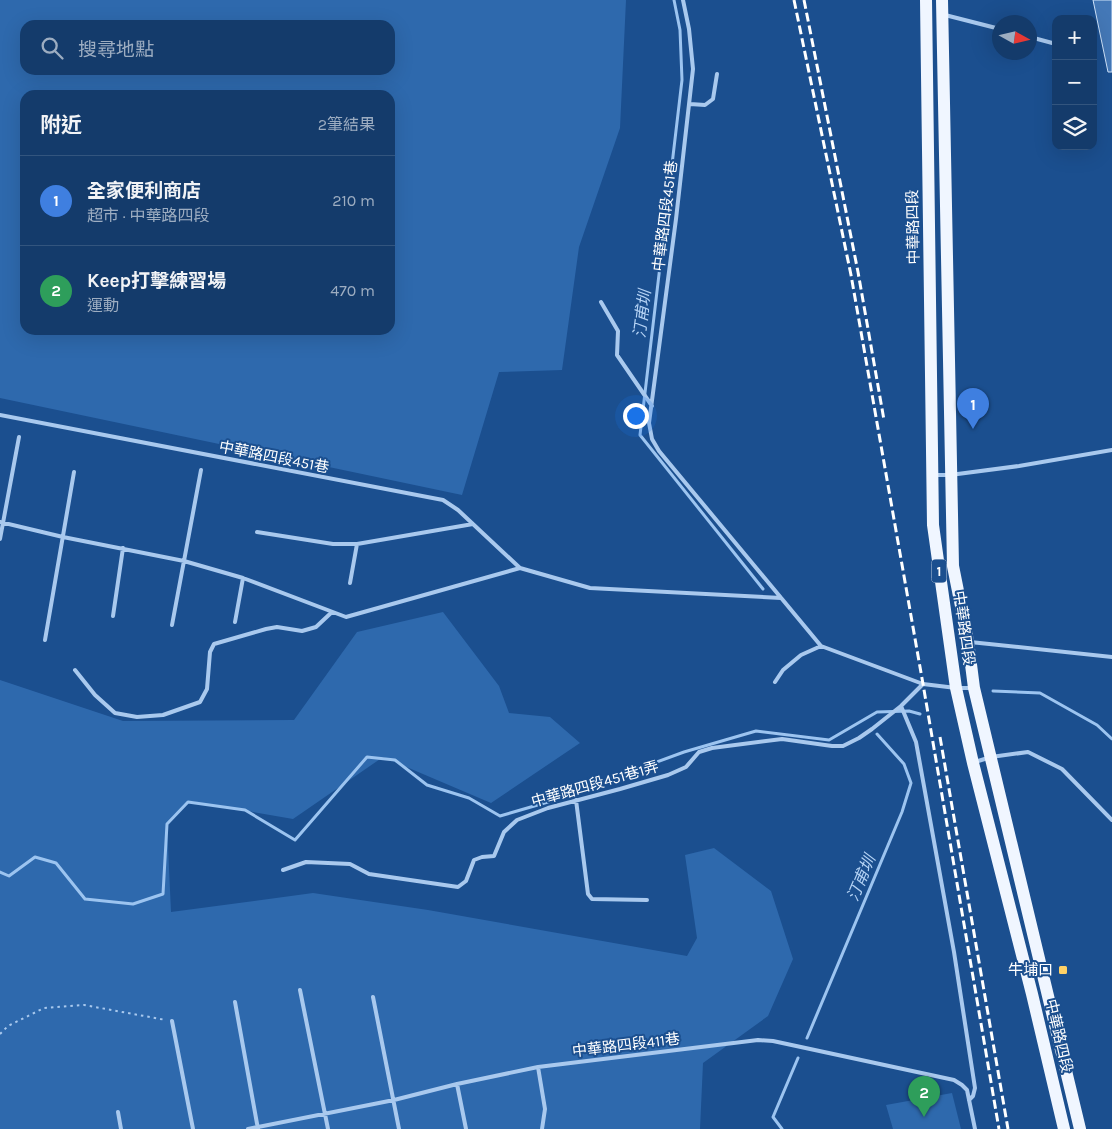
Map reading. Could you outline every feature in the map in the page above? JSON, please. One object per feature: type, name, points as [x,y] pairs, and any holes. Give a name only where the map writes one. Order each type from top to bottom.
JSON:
[{"type":"main road","name":"中華路四段","points":[[926,0],[933,525],[956,688],[1064,1129]]},
{"type":"main road","name":"中華路四段","points":[[942,0],[952,566],[968,642],[974,688],[1080,1129]]},
{"type":"lane","name":"中華路四段451巷","points":[[683,0],[689,29],[693,68],[650,423],[652,439],[659,451],[821,646],[923,684],[974,688]]},
{"type":"lane","points":[[942,14],[992,27]]},
{"type":"lane","points":[[1037,39],[1052,43]]},
{"type":"lane","points":[[690,104],[705,105],[713,99],[717,74]]},
{"type":"lane","points":[[601,302],[618,331],[617,355],[652,406]]},
{"type":"lane","name":"中華路四段451巷","points":[[0,415],[444,500],[458,510],[520,568],[590,588],[781,598]]},
{"type":"lane","points":[[0,539],[19,437]]},
{"type":"lane","points":[[932,475],[950,475],[1019,466],[1112,450]]},
{"type":"lane","name":"中華路四段451巷","points":[[172,625],[201,470]]},
{"type":"lane","points":[[45,640],[74,472]]},
{"type":"lane","points":[[2,523],[184,561],[243,578],[346,618],[520,568]]},
{"type":"lane","points":[[258,532],[333,544],[357,544],[473,524]]},
{"type":"lane","points":[[350,583],[357,544]]},
{"type":"lane","points":[[113,616],[123,548]]},
{"type":"lane","points":[[235,622],[243,578]]},
{"type":"lane","points":[[75,670],[95,695],[115,713],[137,718],[163,715],[200,702],[207,689],[210,652],[214,644],[277,627],[302,631],[316,627],[332,612]]},
{"type":"lane","points":[[968,642],[1112,657]]},
{"type":"lane","points":[[775,682],[783,670],[801,655],[821,646]]},
{"type":"lane","name":"中華路四段451巷1弄","points":[[283,870],[306,862],[350,864],[369,874],[458,886],[466,881],[474,860],[494,856],[504,832],[517,820],[548,808],[668,775],[686,767],[699,752],[712,748],[782,738],[843,746],[859,738],[901,706],[923,684]]},
{"type":"lane","points":[[901,706],[916,742],[954,952],[975,1088],[973,1096],[969,1100]]},
{"type":"lane","points":[[973,763],[1028,752],[1062,769],[1112,820]]},
{"type":"lane","points":[[576,800],[588,894],[592,899],[647,900]]},
{"type":"lane","points":[[300,990],[328,1129]]},
{"type":"lane","points":[[373,997],[399,1129]]},
{"type":"lane","points":[[234,1002],[258,1128]]},
{"type":"lane","points":[[172,1021],[193,1129]]},
{"type":"lane","name":"中華路四段411巷","points":[[248,1129],[394,1100],[457,1084],[538,1067],[758,1040],[773,1041],[954,1080],[966,1090],[975,1129]]},
{"type":"lane","points":[[538,1067],[545,1109],[542,1129]]},
{"type":"lane","points":[[457,1084],[466,1129]]},
{"type":"lane","points":[[118,1112],[121,1129]]},
{"type":"path","points":[[0,1034],[8,1026],[44,1008],[84,1005],[172,1021]]},
{"type":"shaded area","points":[[0,0],[626,0],[620,128],[579,247],[562,370],[499,372],[462,495],[0,398]]},
{"type":"shaded area","points":[[443,612],[499,686],[509,713],[550,717],[580,743],[491,803],[383,757],[293,819],[190,801],[167,824],[171,912],[313,893],[428,910],[687,956],[697,938],[685,855],[714,848],[771,891],[793,959],[768,1016],[703,1063],[700,1129],[0,1129],[0,680],[123,721],[294,720],[357,632]]},
{"type":"shaded area","points":[[952,1093],[961,1129],[893,1129],[886,1105]]},
{"type":"building","points":[[1093,0],[1112,0],[1112,72],[1108,72]]},
{"type":"waterway","name":"汀甫圳","points":[[674,0],[680,30],[682,80],[640,435],[763,589]]},
{"type":"waterway","points":[[993,691],[1040,693],[1097,725],[1112,739]]},
{"type":"waterway","points":[[0,872],[9,876],[35,857],[56,863],[85,899],[133,904],[163,894],[167,824],[188,802],[245,810],[295,840],[367,757],[395,760],[427,785],[469,798],[500,816],[548,802],[684,752],[756,731],[829,740],[877,712],[909,711],[920,714]]},
{"type":"waterway","name":"汀甫圳","points":[[807,1038],[902,812],[911,783],[904,764],[877,734]]},
{"type":"waterway","name":"汀甫圳","points":[[782,1129],[773,1117],[798,1058]]},
{"type":"railway","points":[[794,0],[851,275],[999,1129]]},
{"type":"railway","points":[[804,0],[858,272],[884,420]]},
{"type":"railway","points":[[940,737],[1008,1129]]},
{"type":"place","name":"全家便利商店","points":[[973,429]]},
{"type":"place","name":"牛埔口","points":[[1063,970]]},
{"type":"place","name":"Keep打擊練習場","points":[[924,1117]]}]
